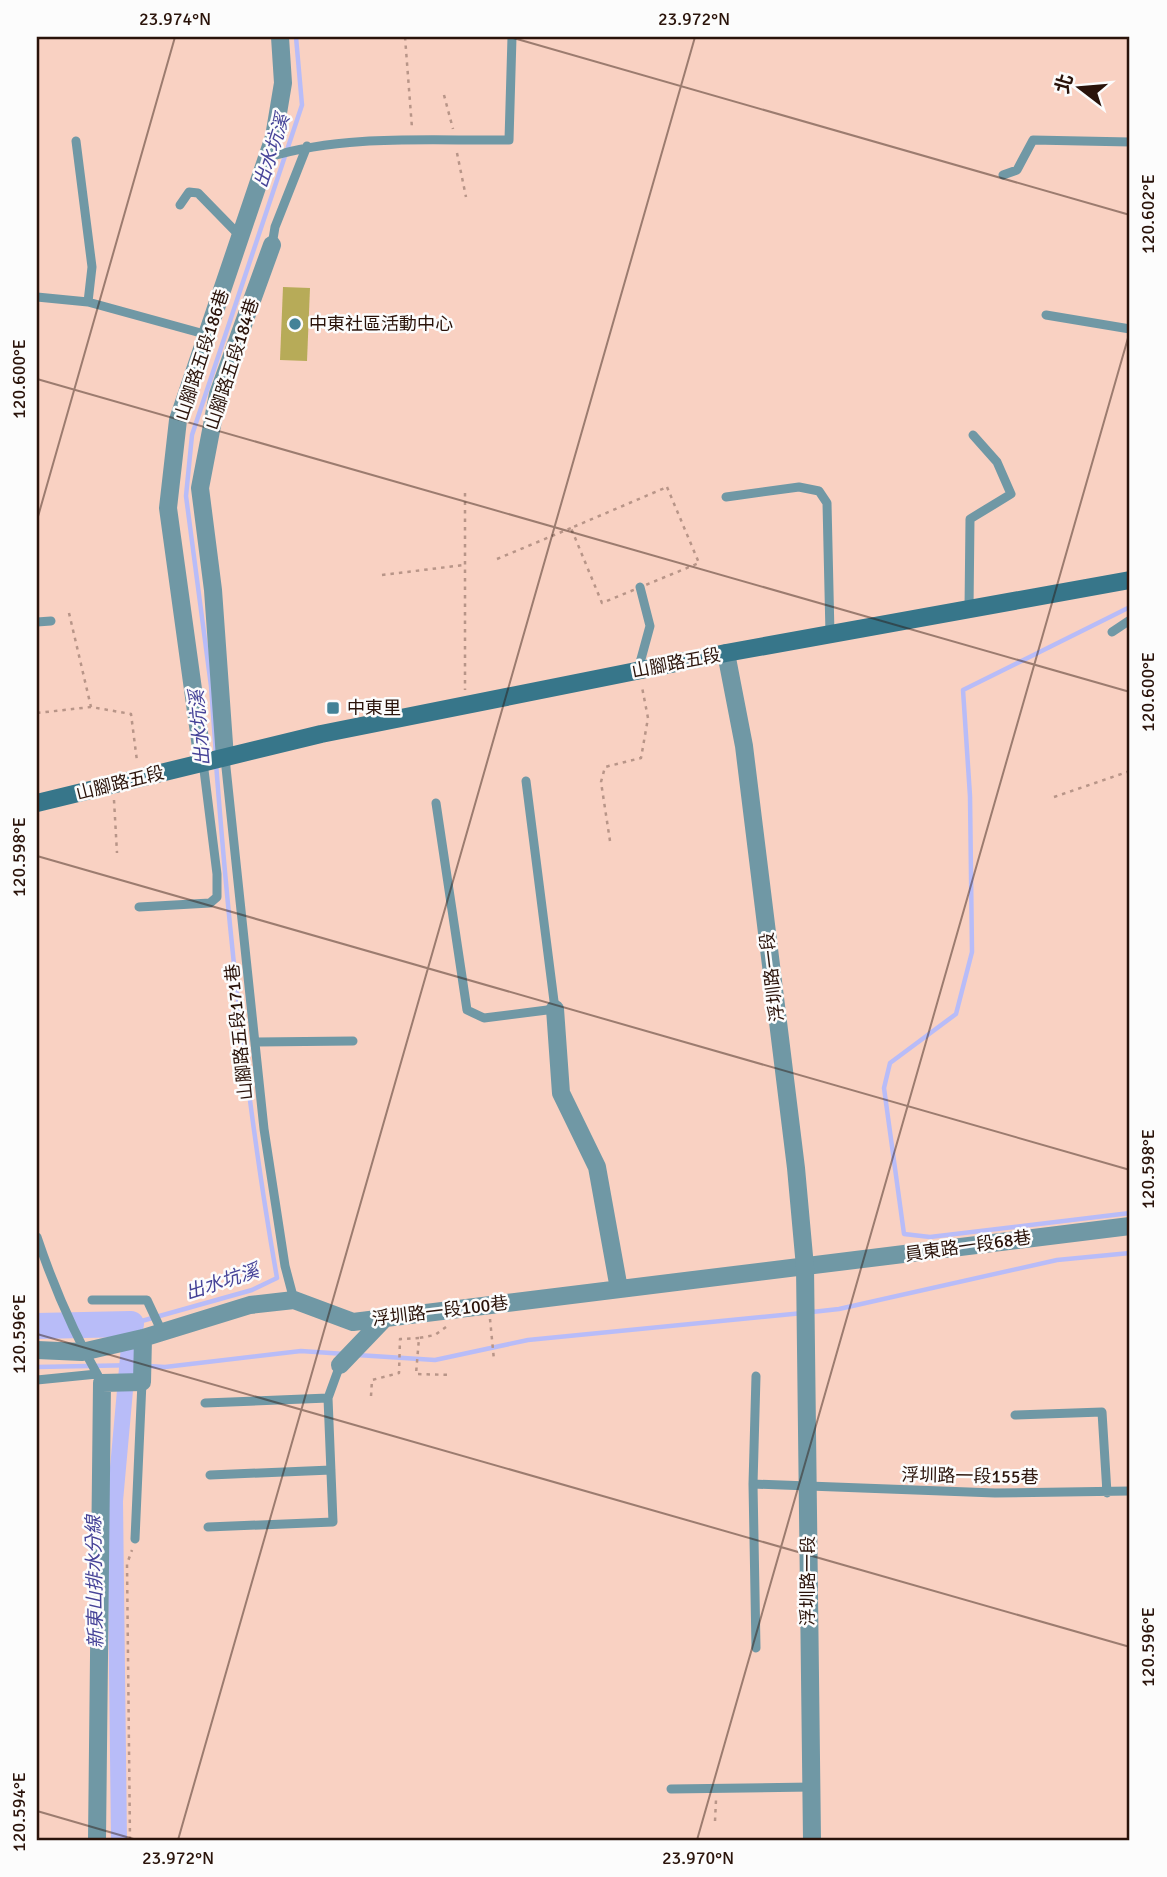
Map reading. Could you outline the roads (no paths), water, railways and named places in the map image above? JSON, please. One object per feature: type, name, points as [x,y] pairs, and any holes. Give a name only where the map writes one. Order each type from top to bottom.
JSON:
[{"type":"main road","name":"山腳路五段","points":[[37,803],[321,734],[726,653],[1130,580]]},
{"type":"street","name":"山腳路五段186巷","points":[[203,762],[168,508],[178,420],[267,158],[282,83],[280,37]]},
{"type":"street","name":"山腳路五段184巷","points":[[225,758],[213,590],[200,488],[218,394],[272,245]]},
{"type":"street","name":"浮圳路一段","points":[[726,653],[744,746],[796,1168],[805,1268],[812,1840]]},
{"type":"street","points":[[555,1009],[561,1093],[597,1167],[619,1289]]},
{"type":"street","name":"員東路一段68巷","points":[[805,1268],[1130,1226]]},
{"type":"street","name":"浮圳路一段100巷","points":[[37,1350],[82,1352],[143,1338],[250,1305],[294,1300],[353,1322],[805,1268]]},
{"type":"street","points":[[340,1365],[385,1318]]},
{"type":"street","points":[[97,1840],[99,1379],[142,1382],[143,1338]]},
{"type":"lane","points":[[267,158],[307,146],[350,141],[509,140],[513,37]]},
{"type":"lane","points":[[1003,175],[1017,170],[1034,140],[1130,142]]},
{"type":"lane","points":[[76,141],[92,267],[88,302]]},
{"type":"lane","name":"山腳路五段184巷","points":[[272,245],[275,228],[307,146]]},
{"type":"lane","points":[[180,205],[189,192],[198,192],[241,237]]},
{"type":"lane","points":[[37,297],[88,302],[208,335]]},
{"type":"lane","points":[[1046,315],[1130,329]]},
{"type":"lane","points":[[970,609],[970,519],[1012,494],[997,462],[973,435]]},
{"type":"lane","points":[[726,497],[799,487],[819,491],[827,503],[831,634]]},
{"type":"lane","points":[[638,670],[649,626],[640,587]]},
{"type":"lane","points":[[1112,632],[1130,620]]},
{"type":"lane","points":[[37,622],[51,621]]},
{"type":"lane","name":"山腳路五段171巷","points":[[225,758],[257,1042],[264,1129],[285,1266],[294,1300]]},
{"type":"lane","points":[[139,907],[210,903],[217,897],[217,874],[203,762]]},
{"type":"lane","points":[[436,803],[467,1010],[473,1016],[484,1018],[555,1009],[526,781]]},
{"type":"lane","points":[[257,1042],[353,1041]]},
{"type":"lane","points":[[37,1237],[63,1309],[82,1352],[99,1379]]},
{"type":"lane","points":[[92,1300],[147,1300],[162,1332]]},
{"type":"lane","points":[[208,1527],[333,1522],[328,1398],[340,1365]]},
{"type":"lane","points":[[756,1376],[753,1484],[756,1648]]},
{"type":"lane","points":[[37,1380],[99,1379]]},
{"type":"lane","points":[[135,1539],[142,1382]]},
{"type":"lane","points":[[205,1403],[328,1398]]},
{"type":"lane","points":[[1015,1415],[1102,1412],[1107,1493]]},
{"type":"lane","points":[[210,1475],[331,1471]]},
{"type":"lane","name":"浮圳路一段155巷","points":[[753,1484],[995,1493],[1130,1491]]},
{"type":"lane","points":[[671,1789],[811,1787]]},
{"type":"waterway","name":"出水坑溪","points":[[216,755],[211,686],[186,496],[192,435],[302,105],[296,37]]},
{"type":"waterway","points":[[1130,607],[963,690],[970,796],[972,952],[956,1014],[890,1063],[884,1088],[904,1234],[930,1237],[1130,1213]]},
{"type":"waterway","name":"出水坑溪","points":[[131,1324],[252,1290],[277,1278],[240,1021],[216,763]]},
{"type":"waterway","points":[[812,1312],[839,1309],[1057,1260],[1130,1253]]},
{"type":"waterway","points":[[357,1355],[435,1360],[528,1340],[803,1313]]},
{"type":"waterway","name":"新東山排水分線","points":[[119,1840],[115,1501],[131,1324]]},
{"type":"waterway","points":[[37,1326],[131,1324]]},
{"type":"waterway","points":[[148,1366],[165,1367],[301,1351],[345,1354]]},
{"type":"waterway","points":[[37,1367],[139,1365]]},
{"type":"place","name":"中東社區活動中心","points":[[295,324]]},
{"type":"place","name":"中東里","points":[[333,708]]}]
